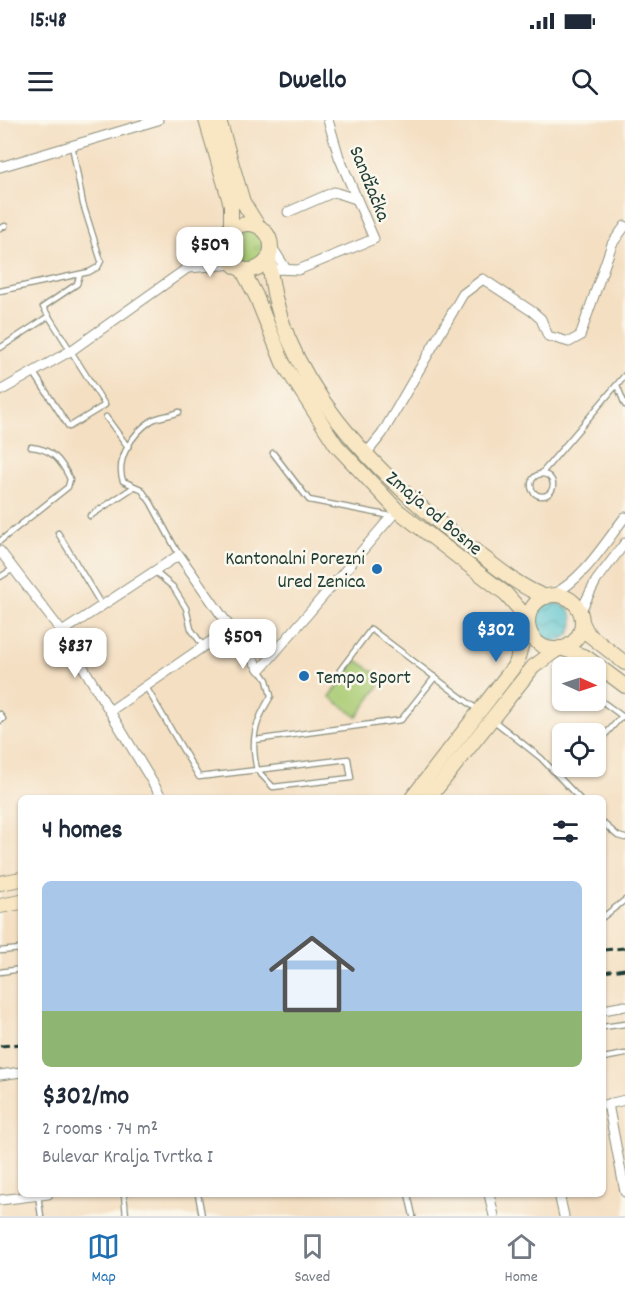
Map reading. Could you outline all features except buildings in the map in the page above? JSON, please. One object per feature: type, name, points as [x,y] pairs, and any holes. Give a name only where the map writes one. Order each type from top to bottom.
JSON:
[{"type":"main road","name":"Zmaja od Bosne","points":[[217,121],[243,202],[258,226],[268,235],[269,277],[283,324],[303,365],[331,412],[365,455],[418,508],[530,591],[569,599],[581,617],[588,634],[625,663]]},
{"type":"main road","name":"Zmaja od Bosne","points":[[217,121],[231,205],[226,253],[238,267],[258,299],[283,363],[306,402],[336,445],[394,513],[506,594],[528,621],[534,639],[549,648],[586,657],[625,686]]},
{"type":"main road","points":[[229,236],[241,225],[258,226]]},
{"type":"main road","points":[[238,267],[255,269],[270,250]]},
{"type":"main road","points":[[414,795],[520,658],[528,621],[534,606],[549,596]]},
{"type":"main road","points":[[431,795],[533,667],[578,636],[581,617]]},
{"type":"main road","points":[[0,882],[18,879]]},
{"type":"main road","points":[[0,906],[18,903]]},
{"type":"street","points":[[0,167],[158,120]]},
{"type":"street","name":"Sandžačka","points":[[269,277],[274,269],[298,270],[374,239],[356,199],[328,120]]},
{"type":"street","points":[[288,212],[334,192],[356,199]]},
{"type":"street","points":[[365,455],[382,434],[463,294],[472,285],[483,279],[533,312],[540,319],[548,336],[569,342],[580,336],[612,244],[625,226]]},
{"type":"street","points":[[0,391],[72,350],[229,236]]},
{"type":"street","points":[[270,250],[286,269]]},
{"type":"street","points":[[186,268],[238,267]]},
{"type":"street","points":[[62,632],[179,555],[260,670],[394,513]]},
{"type":"street","points":[[549,596],[566,588],[576,578],[625,517]]},
{"type":"street","points":[[581,617],[596,581],[625,543]]},
{"type":"street","points":[[0,551],[62,632],[160,795]]},
{"type":"street","points":[[110,711],[230,628]]},
{"type":"street","points":[[606,1009],[625,1006]]},
{"type":"street","points":[[0,1075],[18,1072]]},
{"type":"street","points":[[625,1100],[606,1104],[625,1191]]},
{"type":"street","points":[[0,1200],[18,1197]]},
{"type":"street","points":[[490,1197],[494,1216]]},
{"type":"street","points":[[560,1197],[564,1216]]},
{"type":"lane","points":[[0,291],[89,272],[98,267],[101,261],[83,204],[72,145]]},
{"type":"lane","points":[[34,373],[69,428],[105,405],[43,307],[77,284],[80,274]]},
{"type":"lane","points":[[0,348],[49,316]]},
{"type":"lane","points":[[541,474],[548,476],[552,482],[550,492],[544,496],[536,494],[531,486],[532,479],[541,474],[625,375]]},
{"type":"lane","points":[[617,385],[625,405]]},
{"type":"lane","points":[[179,412],[152,420],[129,447],[120,462],[123,481],[141,489],[179,555]]},
{"type":"lane","points":[[106,417],[129,447]]},
{"type":"lane","points":[[0,541],[68,487],[70,479],[64,466],[51,451],[31,447]]},
{"type":"lane","points":[[273,453],[309,500],[394,513]]},
{"type":"lane","points":[[90,516],[134,487]]},
{"type":"lane","points":[[58,533],[102,606]]},
{"type":"lane","points":[[0,577],[15,569]]},
{"type":"lane","points":[[154,571],[173,586],[186,608],[191,629],[203,646]]},
{"type":"lane","points":[[340,670],[371,629],[478,710]]},
{"type":"lane","points":[[146,687],[199,777],[257,770],[348,759],[351,778],[273,787],[257,770],[256,720],[271,696],[267,680],[260,670]]},
{"type":"lane","points":[[255,740],[401,720],[435,677]]},
{"type":"lane","points":[[606,705],[624,717],[606,735]]},
{"type":"lane","points":[[0,714],[3,719],[0,721]]},
{"type":"lane","points":[[493,720],[541,758],[576,795]]},
{"type":"lane","points":[[606,826],[618,836],[625,838]]},
{"type":"lane","points":[[606,915],[625,900]]},
{"type":"lane","points":[[0,951],[18,948]]},
{"type":"lane","points":[[0,972],[18,969]]},
{"type":"lane","points":[[606,1027],[625,1024]]},
{"type":"lane","points":[[606,1057],[625,1054]]},
{"type":"lane","points":[[41,1216],[43,1197]]},
{"type":"lane","points":[[124,1197],[126,1216]]},
{"type":"lane","points":[[199,1197],[202,1216]]},
{"type":"lane","points":[[409,1197],[413,1216]]},
{"type":"green space","points":[[249,231],[260,236],[265,247],[260,258],[249,263],[238,258],[233,247],[238,236]]},
{"type":"green space","name":"Tempo Sport","points":[[357,660],[384,679],[357,717],[330,697]]},
{"type":"water","points":[[554,603],[568,608],[573,622],[568,636],[554,641],[540,636],[535,622],[540,608]]},
{"type":"railway","points":[[606,950],[625,948]]},
{"type":"railway","points":[[606,972],[625,969]]},
{"type":"railway","points":[[0,1046],[18,1044]]},
{"type":"place","name":"Kantonalni Porezni Ured Zenica","points":[[377,569]]},
{"type":"place","name":"Tempo Sport","points":[[304,676]]}]
